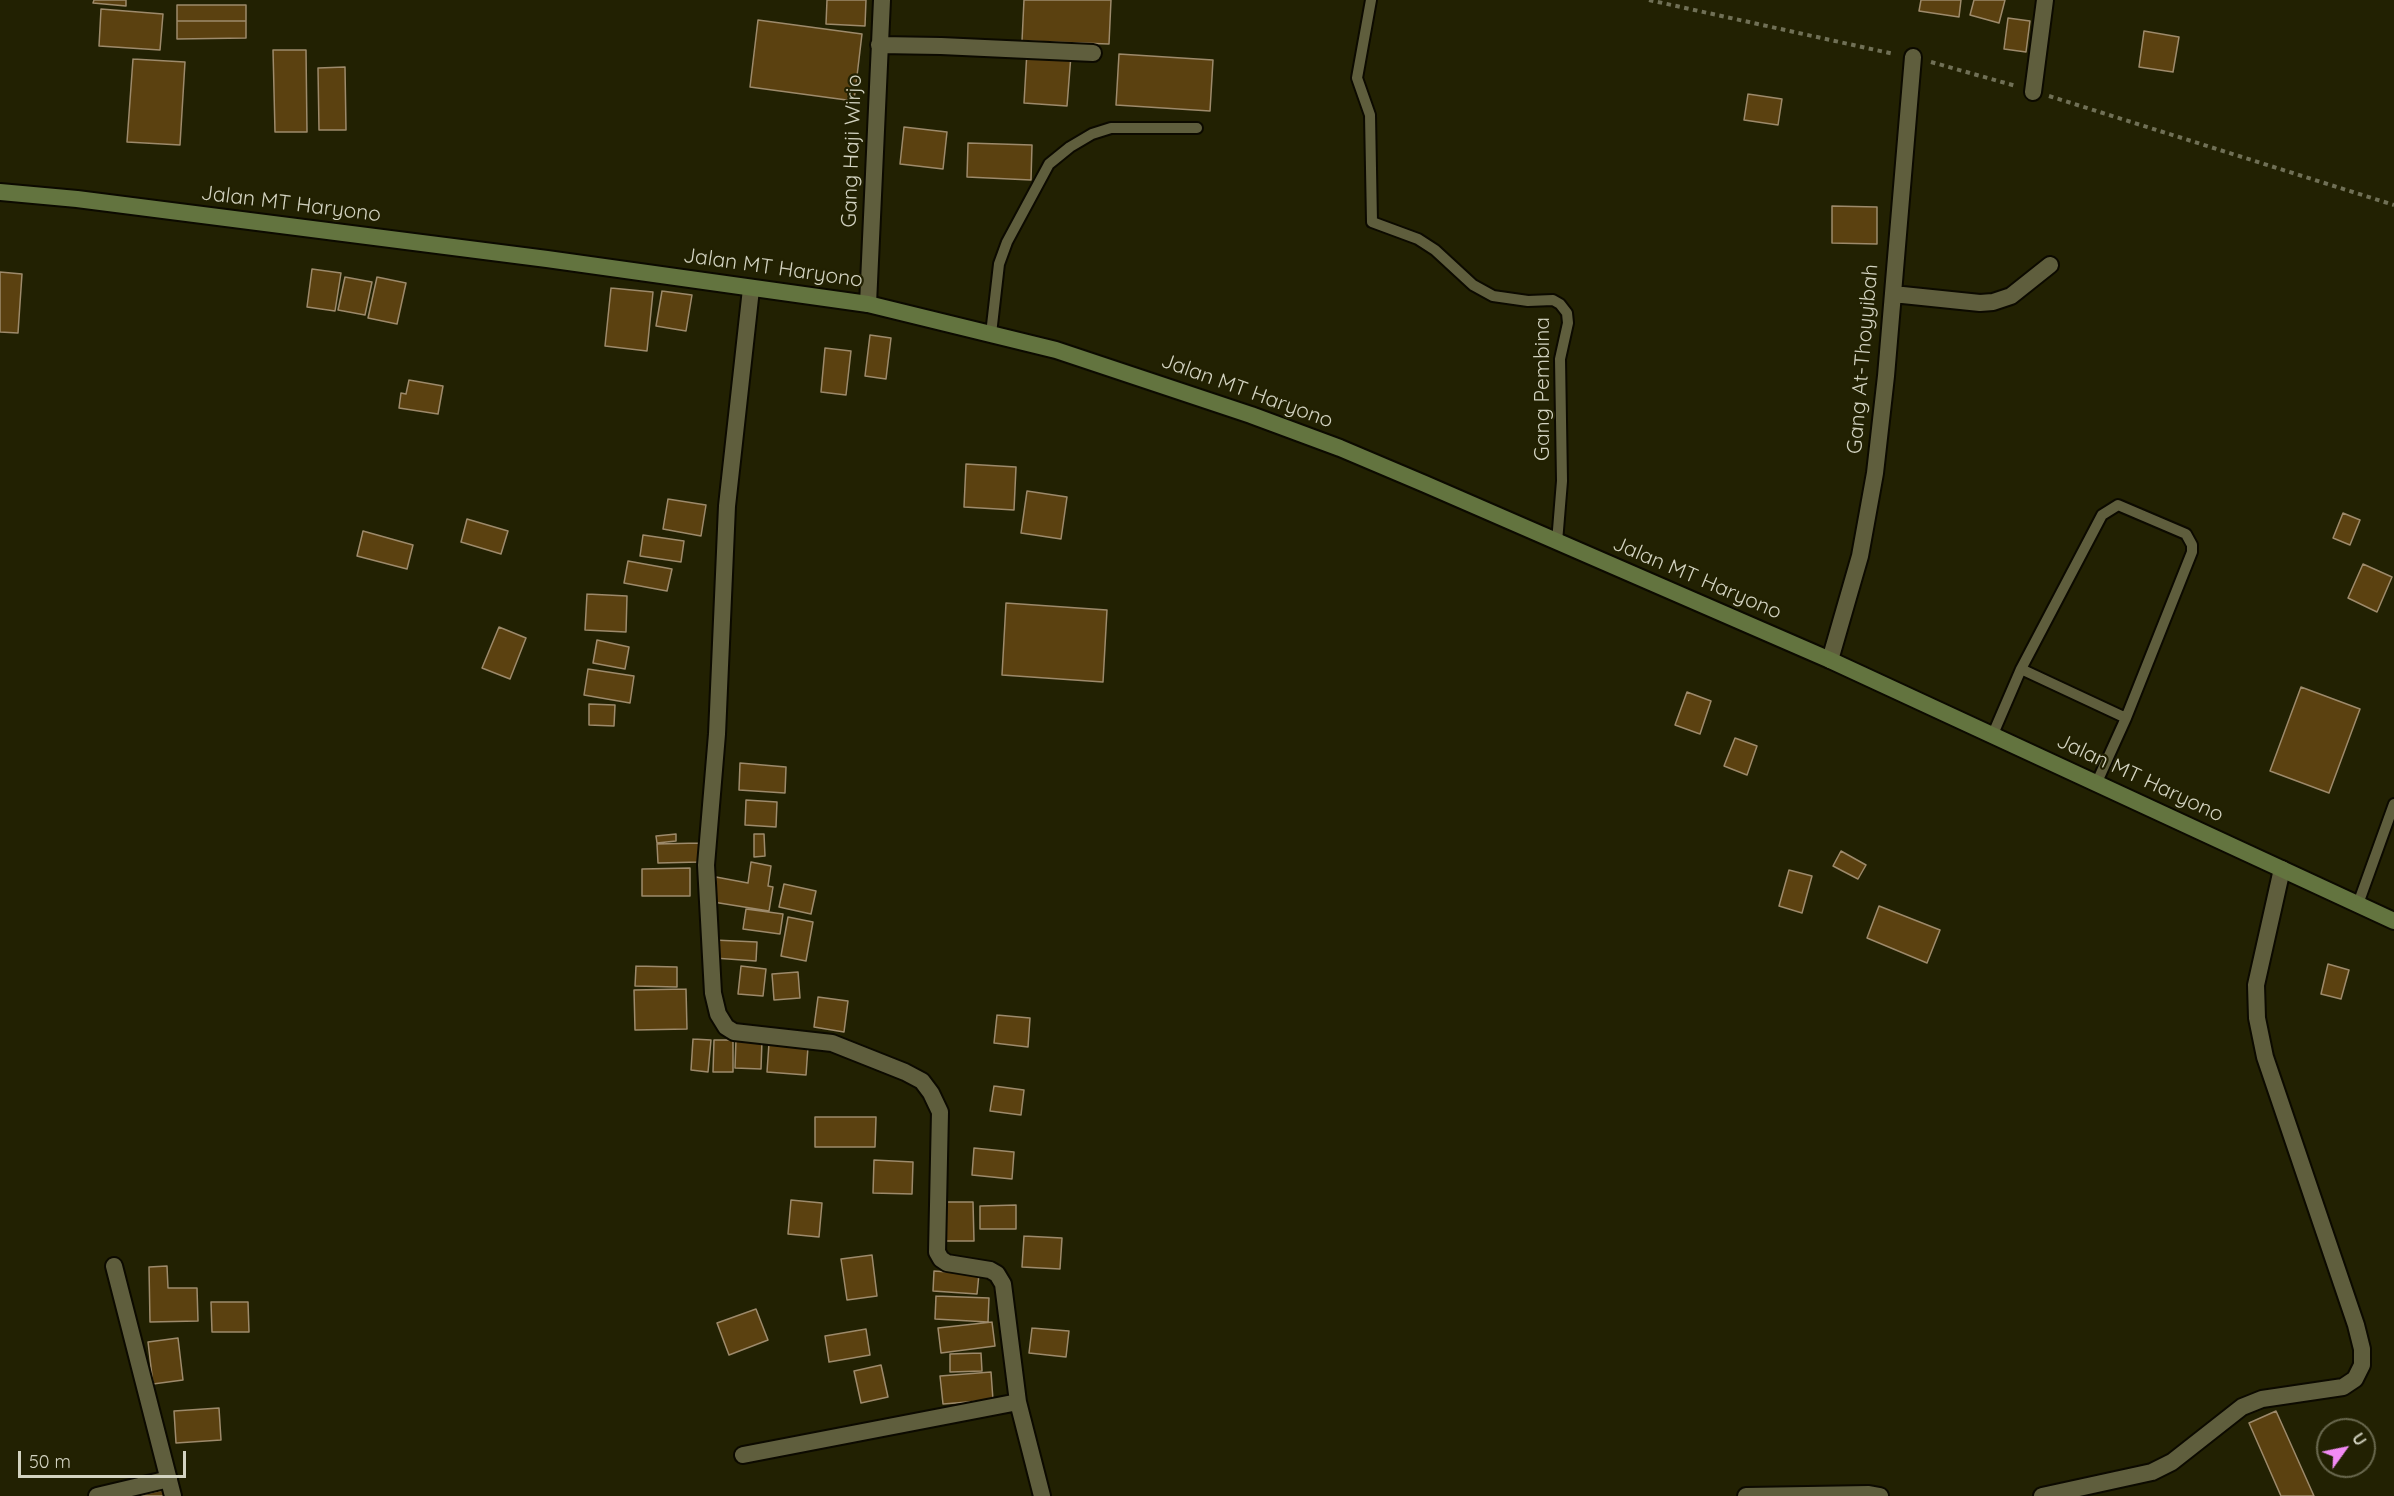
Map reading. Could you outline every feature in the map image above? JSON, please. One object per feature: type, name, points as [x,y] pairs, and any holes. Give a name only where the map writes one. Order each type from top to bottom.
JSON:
[{"type":"main road","name":"Jalan MT Haryono","points":[[0,192],[77,199],[547,259],[868,304],[1056,350],[1251,415],[1351,453],[1830,660],[2394,921]]},
{"type":"street","name":"Gang Haji Wirjo","points":[[868,304],[882,0]]},
{"type":"street","points":[[2033,92],[2045,0]]},
{"type":"street","points":[[879,45],[941,45],[1094,53]]},
{"type":"street","name":"Gang At-Thoyyibah","points":[[1830,660],[1850,595],[1864,537],[1886,376],[1913,57]]},
{"type":"street","points":[[1893,294],[1980,303],[1993,302],[2011,296],[2050,265]]},
{"type":"street","points":[[751,288],[727,506],[717,734],[706,865],[713,993],[718,1014],[726,1027],[734,1032],[832,1043],[922,1081],[931,1093],[940,1112],[937,1252],[947,1263],[990,1270],[998,1274],[1003,1284],[1018,1402],[1042,1496]]},
{"type":"street","points":[[2042,1496],[2152,1472],[2172,1462],[2242,1407],[2262,1399],[2343,1387],[2355,1379],[2362,1365],[2362,1349],[2356,1325],[2265,1057],[2257,1018],[2256,985],[2282,869]]},
{"type":"street","points":[[114,1266],[173,1496]]},
{"type":"street","points":[[743,1455],[1018,1402]]},
{"type":"street","points":[[97,1496],[169,1479]]},
{"type":"street","points":[[1746,1496],[1869,1494],[1880,1496]]},
{"type":"lane","name":"Gang Pembina","points":[[1371,0],[1357,78],[1370,115],[1370,202],[1373,224],[1404,232],[1418,239],[1435,250],[1473,285],[1493,297],[1528,301],[1550,299],[1566,310],[1568,323],[1560,360],[1562,481],[1557,542]]},
{"type":"lane","points":[[992,334],[999,264],[1007,242],[1049,164],[1070,147],[1092,134],[1111,128],[1197,128]]},
{"type":"lane","points":[[1993,734],[2021,669],[2102,515],[2118,505],[2186,534],[2192,545],[2192,552],[2126,718],[2097,783]]},
{"type":"lane","points":[[2021,669],[2126,718]]},
{"type":"lane","points":[[2358,904],[2394,804]]},
{"type":"building","points":[[94,0],[126,0],[126,6],[93,3]]},
{"type":"building","points":[[827,0],[866,0],[865,26],[826,24]]},
{"type":"building","points":[[1024,0],[1111,0],[1109,44],[1022,41]]},
{"type":"building","points":[[1921,0],[1961,0],[1959,17],[1919,11]]},
{"type":"building","points":[[1974,0],[2005,0],[1999,23],[1970,15]]},
{"type":"building","points":[[177,5],[246,5],[246,21],[177,21]]},
{"type":"building","points":[[101,9],[163,14],[160,50],[99,46]]},
{"type":"building","points":[[2008,18],[2030,21],[2026,52],[2004,49]]},
{"type":"building","points":[[758,20],[862,34],[854,101],[750,87]]},
{"type":"building","points":[[177,21],[246,21],[246,38],[177,39]]},
{"type":"building","points":[[2144,31],[2179,37],[2173,72],[2139,67]]},
{"type":"building","points":[[273,50],[306,50],[307,132],[275,132]]},
{"type":"building","points":[[1027,51],[1071,55],[1067,106],[1024,103]]},
{"type":"building","points":[[1119,54],[1213,60],[1210,111],[1116,105]]},
{"type":"building","points":[[133,59],[185,62],[180,145],[127,142]]},
{"type":"building","points":[[345,67],[346,130],[319,130],[318,68]]},
{"type":"building","points":[[1748,94],[1782,99],[1778,125],[1744,120]]},
{"type":"building","points":[[904,127],[947,132],[943,169],[900,164]]},
{"type":"building","points":[[968,143],[1032,145],[1031,180],[967,177]]},
{"type":"building","points":[[1832,206],[1877,207],[1877,244],[1832,243]]},
{"type":"building","points":[[312,269],[341,273],[335,311],[307,307]]},
{"type":"building","points":[[0,272],[22,274],[18,333],[0,332]]},
{"type":"building","points":[[345,277],[372,282],[365,315],[338,310]]},
{"type":"building","points":[[377,277],[406,283],[397,324],[368,318]]},
{"type":"building","points":[[611,288],[653,292],[647,351],[605,346]]},
{"type":"building","points":[[662,291],[692,295],[686,331],[656,326]]},
{"type":"building","points":[[870,335],[891,338],[886,379],[865,376]]},
{"type":"building","points":[[825,348],[851,351],[846,395],[821,392]]},
{"type":"building","points":[[409,380],[443,386],[438,414],[399,408],[401,393],[406,394]]},
{"type":"building","points":[[966,464],[1016,467],[1014,510],[964,507]]},
{"type":"building","points":[[1027,491],[1067,497],[1061,539],[1021,533]]},
{"type":"building","points":[[668,499],[706,505],[701,536],[663,529]]},
{"type":"building","points":[[2343,513],[2360,520],[2350,545],[2333,538]]},
{"type":"building","points":[[467,519],[508,531],[501,554],[461,542]]},
{"type":"building","points":[[363,531],[413,545],[407,569],[357,556]]},
{"type":"building","points":[[643,535],[684,541],[681,562],[640,556]]},
{"type":"building","points":[[628,561],[672,569],[667,591],[624,583]]},
{"type":"building","points":[[2363,564],[2392,577],[2377,612],[2348,598]]},
{"type":"building","points":[[587,594],[627,596],[626,632],[585,630]]},
{"type":"building","points":[[1006,603],[1107,610],[1103,682],[1002,675]]},
{"type":"building","points":[[499,627],[526,638],[510,679],[482,668]]},
{"type":"building","points":[[597,640],[629,647],[625,669],[593,663]]},
{"type":"building","points":[[588,669],[634,676],[630,703],[584,695]]},
{"type":"building","points":[[2301,687],[2360,709],[2329,793],[2270,771]]},
{"type":"building","points":[[1687,692],[1711,701],[1700,734],[1675,725]]},
{"type":"building","points":[[589,704],[615,705],[614,726],[589,725]]},
{"type":"building","points":[[1735,738],[1757,746],[1747,775],[1724,766]]},
{"type":"building","points":[[740,763],[786,767],[785,793],[739,790]]},
{"type":"building","points":[[746,800],[777,802],[776,827],[745,825]]},
{"type":"building","points":[[676,834],[676,841],[657,843],[656,836]]},
{"type":"building","points":[[754,834],[764,834],[765,856],[754,857]]},
{"type":"building","points":[[699,843],[700,862],[658,863],[657,844]]},
{"type":"building","points":[[1841,851],[1866,865],[1858,879],[1833,866]]},
{"type":"building","points":[[751,862],[771,866],[768,886],[773,887],[769,911],[713,902],[716,877],[748,883]]},
{"type":"building","points":[[690,868],[690,896],[642,896],[642,869]]},
{"type":"building","points":[[1789,870],[1812,876],[1802,913],[1779,906]]},
{"type":"building","points":[[784,884],[816,891],[811,914],[779,907]]},
{"type":"building","points":[[1879,906],[1940,930],[1927,963],[1867,938]]},
{"type":"building","points":[[746,909],[783,914],[780,934],[743,929]]},
{"type":"building","points":[[788,917],[813,922],[806,961],[781,956]]},
{"type":"building","points":[[714,940],[757,942],[756,961],[714,958]]},
{"type":"building","points":[[2328,964],[2349,970],[2341,999],[2321,994]]},
{"type":"building","points":[[636,966],[677,967],[677,987],[635,986]]},
{"type":"building","points":[[741,966],[766,969],[763,996],[738,994]]},
{"type":"building","points":[[798,972],[800,998],[774,1000],[772,974]]},
{"type":"building","points":[[686,989],[687,1029],[635,1030],[634,990]]},
{"type":"building","points":[[818,997],[848,1001],[844,1032],[814,1027]]},
{"type":"building","points":[[997,1015],[1030,1018],[1028,1047],[994,1043]]},
{"type":"building","points":[[693,1039],[711,1040],[708,1072],[691,1070]]},
{"type":"building","points":[[736,1039],[762,1040],[761,1069],[735,1068]]},
{"type":"building","points":[[714,1040],[733,1040],[733,1072],[713,1072]]},
{"type":"building","points":[[769,1043],[808,1047],[806,1075],[767,1072]]},
{"type":"building","points":[[994,1086],[1024,1090],[1021,1115],[990,1111]]},
{"type":"building","points":[[815,1117],[876,1117],[875,1147],[815,1147]]},
{"type":"building","points":[[974,1148],[1014,1152],[1012,1179],[972,1175]]},
{"type":"building","points":[[874,1160],[913,1162],[912,1194],[873,1193]]},
{"type":"building","points":[[791,1200],[822,1203],[819,1237],[788,1234]]},
{"type":"building","points":[[942,1202],[973,1202],[974,1241],[942,1241]]},
{"type":"building","points":[[1016,1205],[1016,1229],[980,1229],[980,1206]]},
{"type":"building","points":[[1024,1236],[1062,1238],[1060,1269],[1022,1267]]},
{"type":"building","points":[[872,1255],[877,1296],[847,1300],[841,1259]]},
{"type":"building","points":[[167,1266],[168,1288],[197,1288],[198,1321],[150,1322],[149,1267]]},
{"type":"building","points":[[934,1271],[979,1274],[977,1294],[933,1291]]},
{"type":"building","points":[[936,1296],[989,1298],[988,1322],[935,1319]]},
{"type":"building","points":[[211,1302],[248,1302],[249,1332],[212,1332]]},
{"type":"building","points":[[756,1309],[768,1340],[729,1355],[717,1323]]},
{"type":"building","points":[[992,1322],[995,1346],[941,1353],[938,1328]]},
{"type":"building","points":[[1032,1328],[1069,1331],[1066,1357],[1029,1353]]},
{"type":"building","points":[[866,1329],[870,1355],[829,1362],[825,1336]]},
{"type":"building","points":[[178,1338],[183,1380],[153,1384],[148,1342]]},
{"type":"building","points":[[981,1353],[982,1371],[950,1372],[950,1354]]},
{"type":"building","points":[[881,1365],[888,1397],[861,1403],[854,1371]]},
{"type":"building","points":[[991,1372],[993,1400],[943,1404],[940,1376]]},
{"type":"building","points":[[219,1408],[221,1440],[176,1443],[174,1411]]},
{"type":"building","points":[[2276,1411],[2314,1496],[2281,1496],[2249,1423]]},
{"type":"building","points":[[163,1490],[164,1496],[141,1496],[141,1495]]}]
